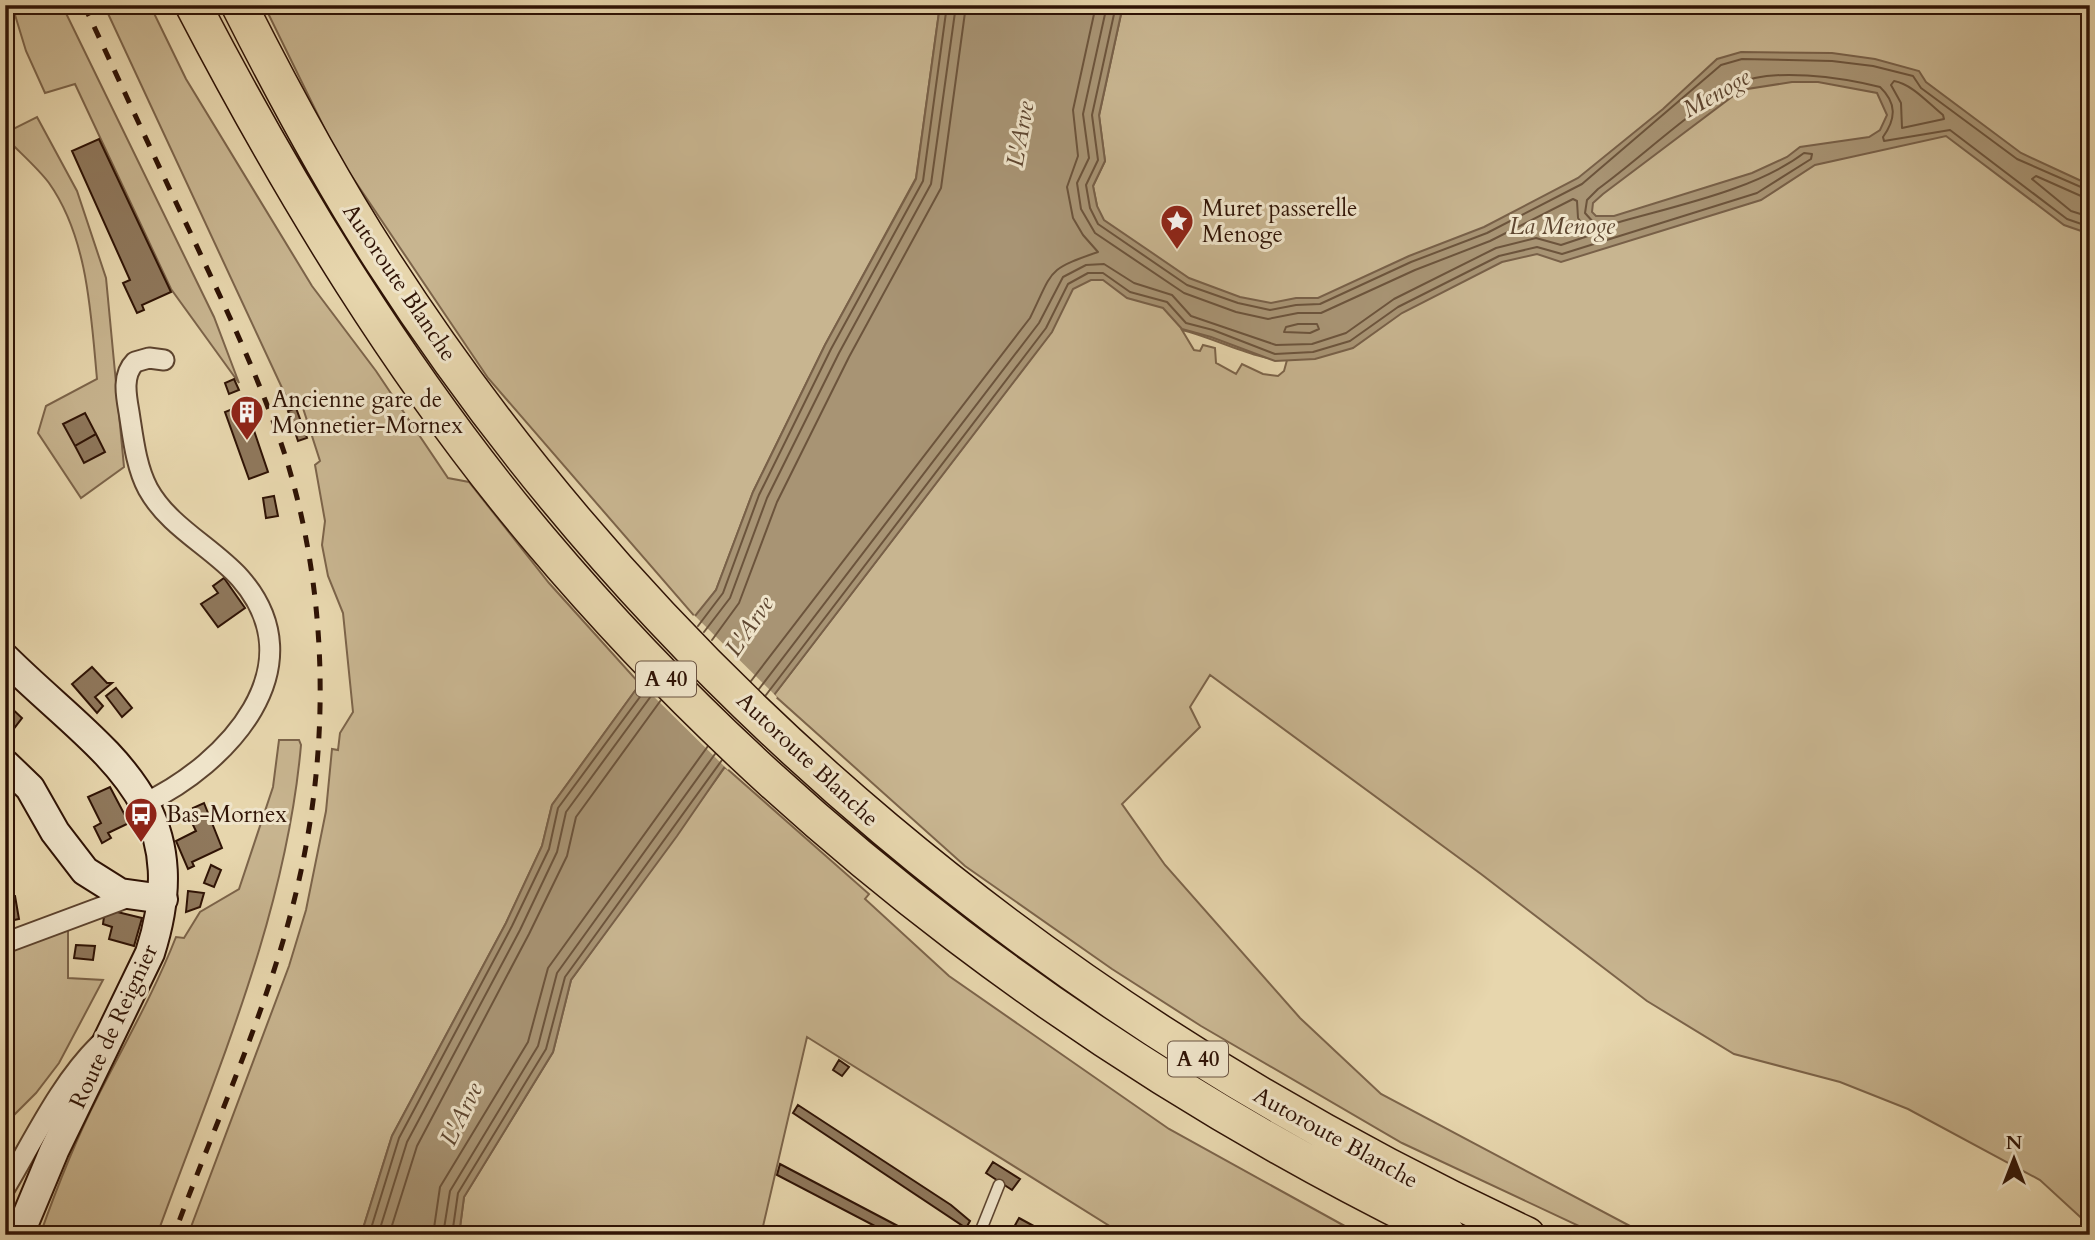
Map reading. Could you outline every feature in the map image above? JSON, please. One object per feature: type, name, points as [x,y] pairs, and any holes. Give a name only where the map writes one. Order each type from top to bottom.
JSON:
[{"type":"highway","name":"Autoroute Blanche","points":[[193,5],[273,153],[412,371],[538,538],[657,670],[761,772],[870,868],[1016,979],[1113,1047],[1251,1132],[1448,1235]]},
{"type":"highway","name":"Autoroute Blanche","points":[[239,5],[307,137],[376,251],[441,347],[567,511],[684,641],[765,722],[896,839],[1060,966],[1200,1060],[1336,1140],[1528,1235]]},
{"type":"main road","name":"Route de Reignier","points":[[5,658],[112,757],[145,803],[162,851],[163,899],[150,953],[54,1151],[19,1235]]},
{"type":"main road","points":[[5,764],[30,788],[55,832],[85,871],[110,889],[163,899]]},
{"type":"street","points":[[145,803],[190,777],[237,732],[260,696],[269,659],[268,633],[251,592],[217,556],[169,515],[144,479],[131,424],[126,377],[135,362],[149,358],[164,360]]},
{"type":"street","points":[[5,943],[134,895]]},
{"type":"street","points":[[5,1188],[81,1063],[115,1030]]},
{"type":"lane","points":[[979,1235],[999,1185]]},
{"type":"shaded area","points":[[12,5],[62,5],[214,317],[239,383],[171,289],[75,84],[45,93],[26,51]]},
{"type":"shaded area","points":[[104,5],[150,5],[186,79],[312,286],[376,371],[448,478],[469,482],[549,583],[640,684],[552,805],[542,846],[506,923],[392,1136],[361,1235],[188,1235],[289,966],[306,910],[326,811],[332,749],[338,750],[340,733],[353,712],[343,613],[328,576],[322,545],[325,521],[315,465],[320,461],[301,402],[290,405]]},
{"type":"shaded area","points":[[264,5],[940,5],[916,178],[825,345],[753,492],[716,590],[696,618],[488,378],[338,156]]},
{"type":"shaded area","points":[[1123,5],[2090,5],[2090,1226],[2040,1180],[1908,1109],[1840,1082],[1734,1054],[1647,1001],[1481,874],[1210,675],[1190,707],[1200,727],[1122,804],[1165,865],[1300,1018],[1381,1094],[1647,1235],[1598,1235],[1402,1143],[1201,1026],[1112,969],[965,866],[774,695],[1052,331],[1097,206],[1093,186],[1105,161],[1099,116]],"holes":[[[1182,330],[1250,353],[1287,360],[1284,371],[1278,376],[1263,374],[1242,364],[1236,374],[1216,363],[1215,348],[1203,345],[1200,351],[1194,350]]]},
{"type":"shaded area","points":[[37,117],[77,191],[106,278],[124,467],[81,498],[38,433],[46,406],[97,379],[85,278],[72,228],[49,183],[5,137],[5,133]]},
{"type":"shaded area","points":[[279,740],[299,740],[301,745],[293,809],[280,871],[245,994],[157,1235],[40,1235],[82,1130],[149,998],[176,937],[184,938],[200,912],[239,889],[273,787]]},
{"type":"shaded area","points":[[725,767],[869,894],[865,899],[949,976],[1169,1129],[1361,1235],[1124,1235],[807,1037],[761,1235],[459,1235],[464,1197],[553,1052],[571,980]]},
{"type":"shaded area","points":[[68,927],[68,978],[103,980],[59,1063],[36,1093],[5,1124],[5,951]]},
{"type":"water","points":[[940,5],[1123,5],[1099,115],[1105,161],[1093,186],[1097,206],[1104,220],[1189,278],[1240,297],[1271,303],[1296,298],[1318,298],[1409,256],[1484,227],[1578,178],[1663,109],[1717,59],[1741,52],[1832,53],[1875,59],[1919,71],[1926,82],[2021,153],[2090,185],[2090,234],[2064,225],[1946,136],[1815,165],[1761,200],[1561,262],[1537,254],[1502,262],[1402,313],[1353,348],[1315,359],[1275,361],[1182,329],[1163,308],[1127,298],[1103,280],[1091,280],[1073,289],[1052,332],[774,695],[677,836],[571,980],[553,1052],[464,1197],[459,1235],[361,1235],[392,1136],[506,923],[542,846],[552,805],[640,684],[716,590],[753,492],[825,345],[916,179]],"holes":[[[1792,82],[1818,82],[1877,93],[1887,115],[1880,130],[1869,137],[1800,147],[1787,157],[1752,173],[1614,216],[1596,216],[1592,212],[1593,203],[1603,194],[1741,90]]]},
{"type":"pier","points":[[694,615],[777,697],[728,770],[638,681]]},
{"type":"building","points":[[99,139],[171,292],[142,305],[144,310],[137,313],[123,283],[130,280],[72,151]]},
{"type":"building","points":[[234,379],[239,390],[229,394],[225,383]]},
{"type":"building","name":"Ancienne gare de Monnetier-Mornex","points":[[245,404],[268,472],[249,479],[225,412]]},
{"type":"building","points":[[296,408],[307,438],[298,441],[288,411]]},
{"type":"building","points":[[85,413],[96,434],[75,446],[63,424]]},
{"type":"building","points":[[96,434],[105,452],[84,463],[75,446]]},
{"type":"building","points":[[274,496],[278,516],[266,518],[263,498]]},
{"type":"building","points":[[224,578],[245,608],[218,627],[201,604],[218,593],[213,586]]},
{"type":"building","points":[[92,667],[107,683],[112,683],[95,697],[103,706],[97,713],[72,684]]},
{"type":"building","points":[[116,688],[132,708],[122,717],[106,696]]},
{"type":"building","points":[[5,702],[22,718],[9,735],[5,732]]},
{"type":"building","points":[[110,787],[129,823],[108,833],[111,838],[102,843],[94,827],[101,823],[88,797]]},
{"type":"building","points":[[204,803],[222,848],[192,862],[194,866],[188,869],[176,841],[196,831],[192,823],[198,820],[193,808]]},
{"type":"building","points":[[211,865],[221,870],[214,887],[204,883]]},
{"type":"building","points":[[188,891],[204,893],[200,907],[186,912]]},
{"type":"building","points":[[15,896],[19,919],[5,922],[5,897]]},
{"type":"building","points":[[105,909],[142,918],[134,946],[109,939],[112,927],[103,924]]},
{"type":"building","points":[[76,945],[95,946],[93,960],[74,958]]},
{"type":"building","points":[[839,1060],[849,1067],[842,1076],[833,1070]]},
{"type":"building","points":[[798,1105],[951,1205],[970,1221],[966,1228],[793,1113]]},
{"type":"building","points":[[993,1162],[1020,1179],[1012,1190],[986,1173]]},
{"type":"building","points":[[780,1164],[915,1235],[892,1235],[777,1175]]},
{"type":"building","points":[[1019,1218],[1043,1231],[1041,1235],[1023,1235],[1013,1229]]},
{"type":"railway","points":[[84,5],[266,401],[300,508],[310,560],[320,664],[317,768],[301,871],[290,918],[261,1010],[174,1235]]},
{"type":"place","name":"Muret passerelle Menoge","points":[[1177,251]]},
{"type":"place","name":"Ancienne gare de Monnetier-Mornex","points":[[247,442]]},
{"type":"place","name":"Bas-Mornex","points":[[141,844]]},
{"type":"water label","name":"Menoge","points":[[1716,93]]},
{"type":"water label","name":"L'Arve","points":[[1020,134]]},
{"type":"water label","name":"La Menoge","points":[[1562,226]]},
{"type":"water label","name":"L'Arve","points":[[749,626]]},
{"type":"water label","name":"L'Arve","points":[[461,1114]]}]
